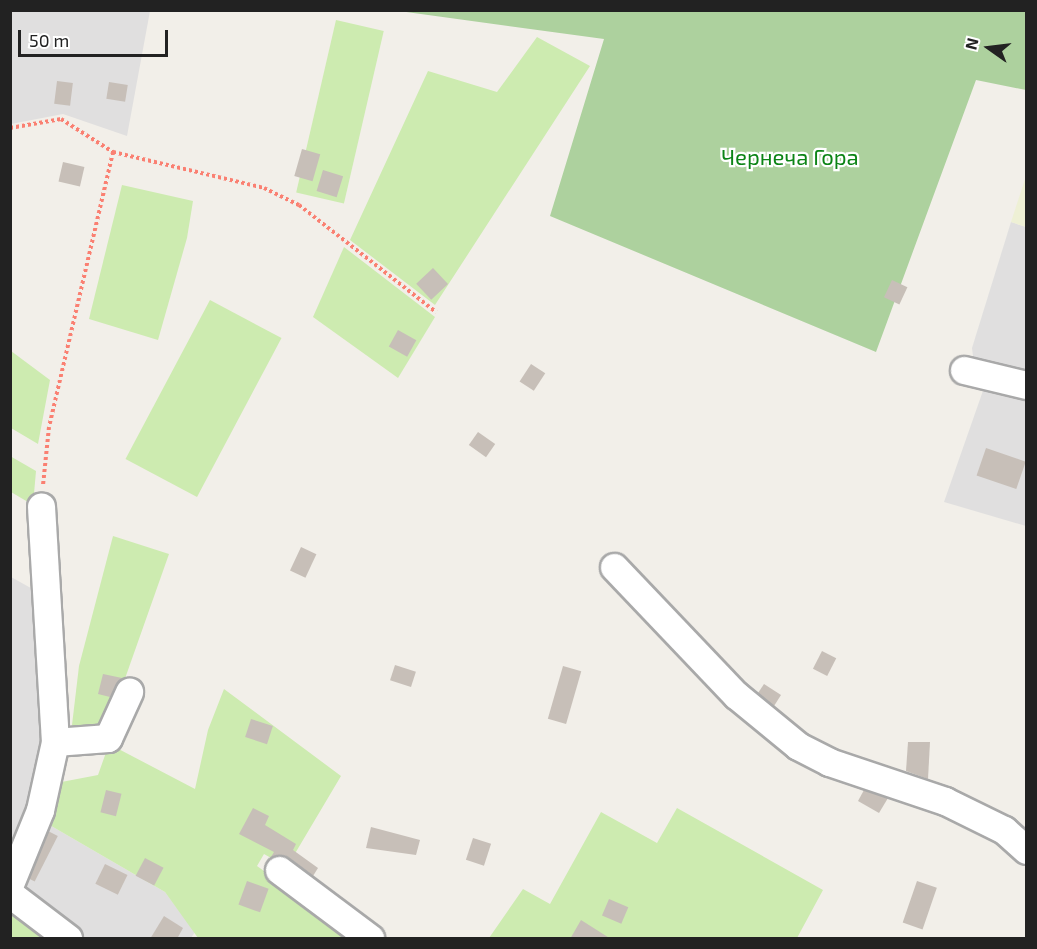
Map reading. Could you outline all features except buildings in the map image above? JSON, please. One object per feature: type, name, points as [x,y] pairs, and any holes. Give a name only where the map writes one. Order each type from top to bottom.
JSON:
[{"type":"street","points":[[964,370],[1026,385]]},
{"type":"street","points":[[10,884],[40,810],[55,742],[41,506]]},
{"type":"street","points":[[614,567],[736,695],[798,746],[829,762],[945,801],[1004,830],[1026,850]]},
{"type":"street","points":[[55,742],[108,738],[129,692]]},
{"type":"street","points":[[279,870],[370,939]]},
{"type":"street","points":[[10,894],[68,939]]},
{"type":"path","points":[[10,128],[61,119],[112,152],[264,188],[299,205],[435,312]]},
{"type":"path","points":[[41,506],[49,427],[112,152]]},
{"type":"shaded area","points":[[11,11],[150,11],[127,136],[63,114],[11,124]]},
{"type":"shaded area","points":[[1011,222],[1026,227],[1026,377],[974,364],[972,348]]},
{"type":"shaded area","points":[[985,385],[1026,395],[1026,526],[944,502]]},
{"type":"shaded area","points":[[11,577],[38,592],[44,756],[11,858]]},
{"type":"shaded area","points":[[41,820],[165,892],[195,932],[191,938],[75,938],[11,890]]},
{"type":"green space","name":"Чернеча Гора","points":[[399,11],[1026,11],[1026,90],[976,80],[876,352],[550,216],[604,39]]},
{"type":"green space","points":[[336,20],[384,31],[344,203],[296,192]]},
{"type":"green space","points":[[537,37],[590,66],[435,305],[350,240],[428,71],[497,92]]},
{"type":"green space","points":[[1026,179],[1026,227],[1011,222]]},
{"type":"green space","points":[[122,185],[193,201],[187,238],[158,340],[89,319]]},
{"type":"green space","points":[[344,247],[435,317],[398,378],[313,317]]},
{"type":"green space","points":[[210,300],[282,338],[197,497],[125,459]]},
{"type":"green space","points":[[11,351],[50,380],[38,444],[11,428]]},
{"type":"green space","points":[[10,456],[36,471],[33,505],[11,492]]},
{"type":"green space","points":[[113,536],[169,554],[116,704],[100,723],[78,729],[72,725],[79,666]]},
{"type":"green space","points":[[224,689],[341,776],[287,867],[264,854],[257,866],[358,938],[198,938],[165,892],[41,820],[51,784],[98,775],[109,744],[195,789],[208,730]]},
{"type":"green space","points":[[677,808],[823,890],[797,938],[489,938],[523,889],[550,904],[601,812],[657,843]]},
{"type":"green space","points":[[11,908],[61,938],[11,938]]}]
